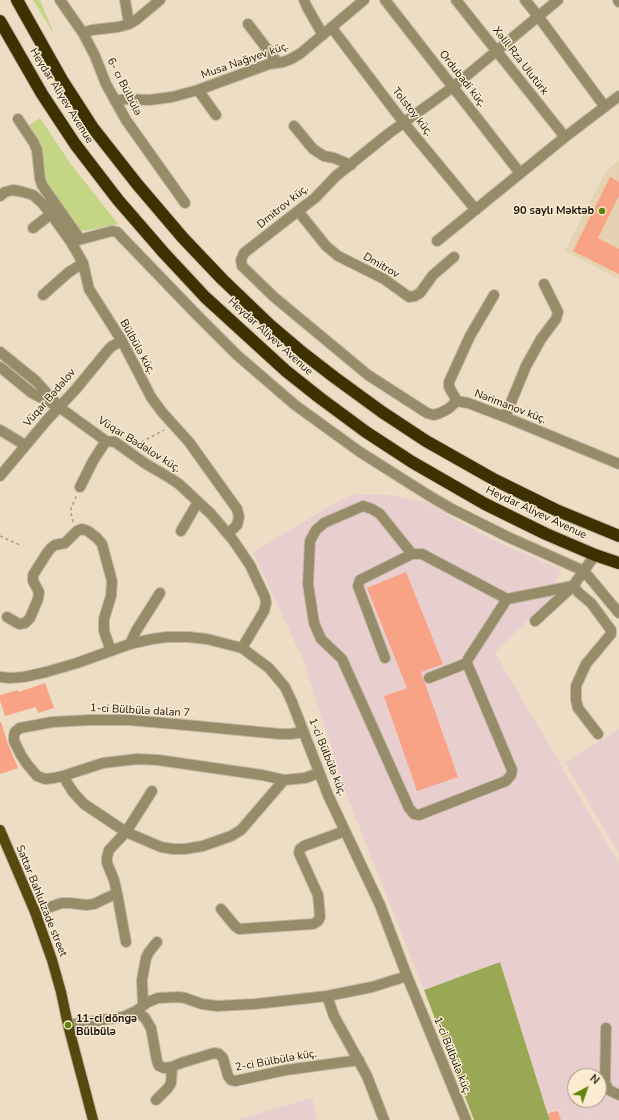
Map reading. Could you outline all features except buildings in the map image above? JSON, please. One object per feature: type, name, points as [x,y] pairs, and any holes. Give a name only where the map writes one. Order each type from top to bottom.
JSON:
[{"type":"highway","name":"Heydar Aliyev Avenue","points":[[17,0],[62,80],[93,128],[137,184],[183,238],[222,279],[270,325],[334,377],[382,412],[426,441],[495,480],[556,510],[619,536]]},
{"type":"highway","name":"Heydar Aliyev Avenue","points":[[0,21],[42,94],[75,144],[118,200],[205,297],[286,371],[366,432],[412,462],[485,504],[546,534],[595,555],[619,563]]},
{"type":"main road","name":"Sattar Bahlulzade street","points":[[0,830],[35,912],[56,972],[68,1025],[93,1120]]},
{"type":"street","name":"6- cı Bülbülə","points":[[60,0],[83,33],[115,101],[126,120],[185,203]]},
{"type":"street","points":[[125,0],[129,24]]},
{"type":"street","points":[[83,33],[92,30],[118,27],[129,24],[160,0]]},
{"type":"street","points":[[304,0],[323,35]]},
{"type":"street","name":"Musa Nağıyev küç.","points":[[115,101],[126,99],[149,100],[172,97],[198,90],[269,64],[291,59],[301,53],[332,28],[364,0]]},
{"type":"street","name":"Ordubadi küç.","points":[[385,0],[520,173]]},
{"type":"street","name":"Xəlil Rza Ulutürk","points":[[456,0],[565,137]]},
{"type":"street","points":[[526,0],[605,107]]},
{"type":"street","name":"Dmitrov küç.","points":[[457,401],[448,409],[440,413],[434,415],[427,413],[368,375],[274,297],[242,266],[240,260],[244,253],[315,198],[336,176],[388,134],[452,87],[558,0]]},
{"type":"street","points":[[248,24],[277,62]]},
{"type":"street","name":"Tolstoy küç.","points":[[332,28],[404,123],[476,210]]},
{"type":"street","points":[[198,90],[216,115]]},
{"type":"street","points":[[436,241],[565,137],[619,96]]},
{"type":"street","points":[[18,119],[37,150],[42,185],[76,240],[112,231],[118,232],[237,355],[295,405],[360,452],[450,508],[508,537],[584,571],[619,613]]},
{"type":"street","points":[[294,126],[313,149],[324,156],[334,158],[351,165]]},
{"type":"street","name":"Bülbülə küç.","points":[[0,196],[5,192],[13,190],[33,196],[42,203],[76,240],[89,289],[122,341],[151,397],[173,425],[194,448],[237,508],[237,525],[228,534]]},
{"type":"street","name":"Dmitrov","points":[[298,211],[326,246],[338,256],[384,279],[409,297],[420,293],[434,275],[454,257]]},
{"type":"street","points":[[33,228],[51,214]]},
{"type":"street","points":[[43,295],[69,272],[83,263]]},
{"type":"street","points":[[505,417],[526,366],[541,339],[556,319],[558,312],[544,284]]},
{"type":"street","name":"Nərimanov küç.","points":[[494,295],[470,336],[449,382],[449,387],[457,401],[468,403],[505,417],[619,464]]},
{"type":"street","name":"Vüqar Bədəlov","points":[[0,476],[108,350],[112,346],[122,341]]},
{"type":"street","points":[[0,352],[36,381],[59,407]]},
{"type":"street","name":"Vüqar Bədəlov küç.","points":[[0,367],[32,393],[59,407],[106,441],[115,442],[146,464],[179,484],[211,514],[228,534],[250,565],[265,597],[266,603],[264,611],[242,648]]},
{"type":"street","points":[[0,430],[25,445]]},
{"type":"street","points":[[80,486],[93,461],[106,441]]},
{"type":"street","points":[[181,531],[198,502]]},
{"type":"street","points":[[412,554],[380,514],[364,506],[324,523],[316,530],[310,541],[308,584],[314,622],[322,640],[342,659],[409,808],[414,814],[419,815],[506,781],[511,775],[512,770],[467,663],[468,658],[507,599]]},
{"type":"street","points":[[7,617],[19,624],[25,623],[30,618],[38,599],[39,592],[33,581],[33,575],[51,548],[65,543],[77,531],[82,529],[88,531],[97,538],[104,550],[112,581],[111,596],[104,619],[104,631],[111,651]]},
{"type":"street","points":[[385,658],[358,586],[360,580],[412,554],[422,554],[507,599],[573,586]]},
{"type":"street","points":[[534,621],[573,586],[595,555]]},
{"type":"street","points":[[573,586],[591,603],[612,630],[611,634],[586,664],[576,686],[576,700],[578,708],[598,734]]},
{"type":"street","points":[[130,644],[136,631],[160,593]]},
{"type":"street","name":"1-ci Bülbülə küç.","points":[[0,677],[24,677],[46,672],[77,663],[130,644],[167,637],[207,639],[242,648],[269,668],[284,687],[292,702],[319,774],[380,905],[407,976],[466,1120]]},
{"type":"street","points":[[429,678],[467,663]]},
{"type":"street","name":"1-ci Bülbülə dalan 7","points":[[304,732],[280,734],[136,721],[90,720],[52,722],[20,728],[15,732],[14,741],[21,755],[37,776],[45,779],[63,776],[103,763],[137,759],[158,760],[262,775],[284,780],[305,778],[319,774]]},
{"type":"street","points":[[63,776],[73,792],[84,804],[126,832],[161,847],[173,849],[203,846],[231,836],[240,830],[284,780]]},
{"type":"street","points":[[126,942],[117,893],[114,880],[107,863],[107,857],[109,850],[126,832],[152,791]]},
{"type":"street","points":[[221,909],[239,929],[313,924],[318,921],[320,917],[318,895],[299,853],[300,849],[304,846],[345,831]]},
{"type":"street","points":[[35,912],[62,903],[86,905],[94,904],[117,893]]},
{"type":"street","points":[[156,1100],[168,1088],[172,1067],[164,1068],[159,1066],[150,1028],[140,1008],[142,980],[146,958],[157,942]]},
{"type":"street","points":[[68,1025],[123,1017],[153,1000],[174,997],[185,998],[202,1004],[217,1006],[255,1004],[327,996],[372,987],[407,976]]},
{"type":"street","points":[[327,996],[334,1016],[367,1076],[384,1120]]},
{"type":"street","points":[[606,1028],[605,1084],[609,1090],[619,1095]]},
{"type":"street","name":"2-ci Bülbülə küç.","points":[[172,1067],[214,1053],[219,1054],[223,1058],[228,1076],[231,1080],[235,1081],[286,1070],[359,1060]]},
{"type":"path","points":[[127,450],[173,425]]},
{"type":"path","points":[[77,531],[71,513],[71,508],[80,486]]},
{"type":"path","points":[[0,536],[20,545]]},
{"type":"shaded area","name":"90 saylı Məktəb","points":[[619,160],[619,279],[565,251],[606,171]]},
{"type":"shaded area","points":[[353,494],[390,495],[426,503],[491,539],[561,570],[551,598],[495,653],[619,864],[619,1120],[588,1120],[584,1108],[607,1108],[607,1068],[567,1068],[567,1108],[569,1108],[547,1112],[500,962],[424,990],[344,788],[304,662],[253,552]]},
{"type":"shaded area","points":[[619,729],[619,854],[565,763]]},
{"type":"shaded area","points":[[312,1098],[317,1120],[236,1120]]},
{"type":"shaded area","points":[[571,1108],[584,1108],[587,1120],[550,1120],[548,1113]]},
{"type":"green space","points":[[33,0],[40,0],[54,34]]},
{"type":"green space","points":[[40,118],[70,163],[118,224],[83,231],[76,228],[44,181],[28,126]]},
{"type":"green space","points":[[500,962],[550,1120],[474,1120],[424,990]]},
{"type":"place","name":"90 saylı Məktəb","points":[[602,211]]},
{"type":"place","name":"11-ci döngə Bülbülə","points":[[68,1025]]}]
